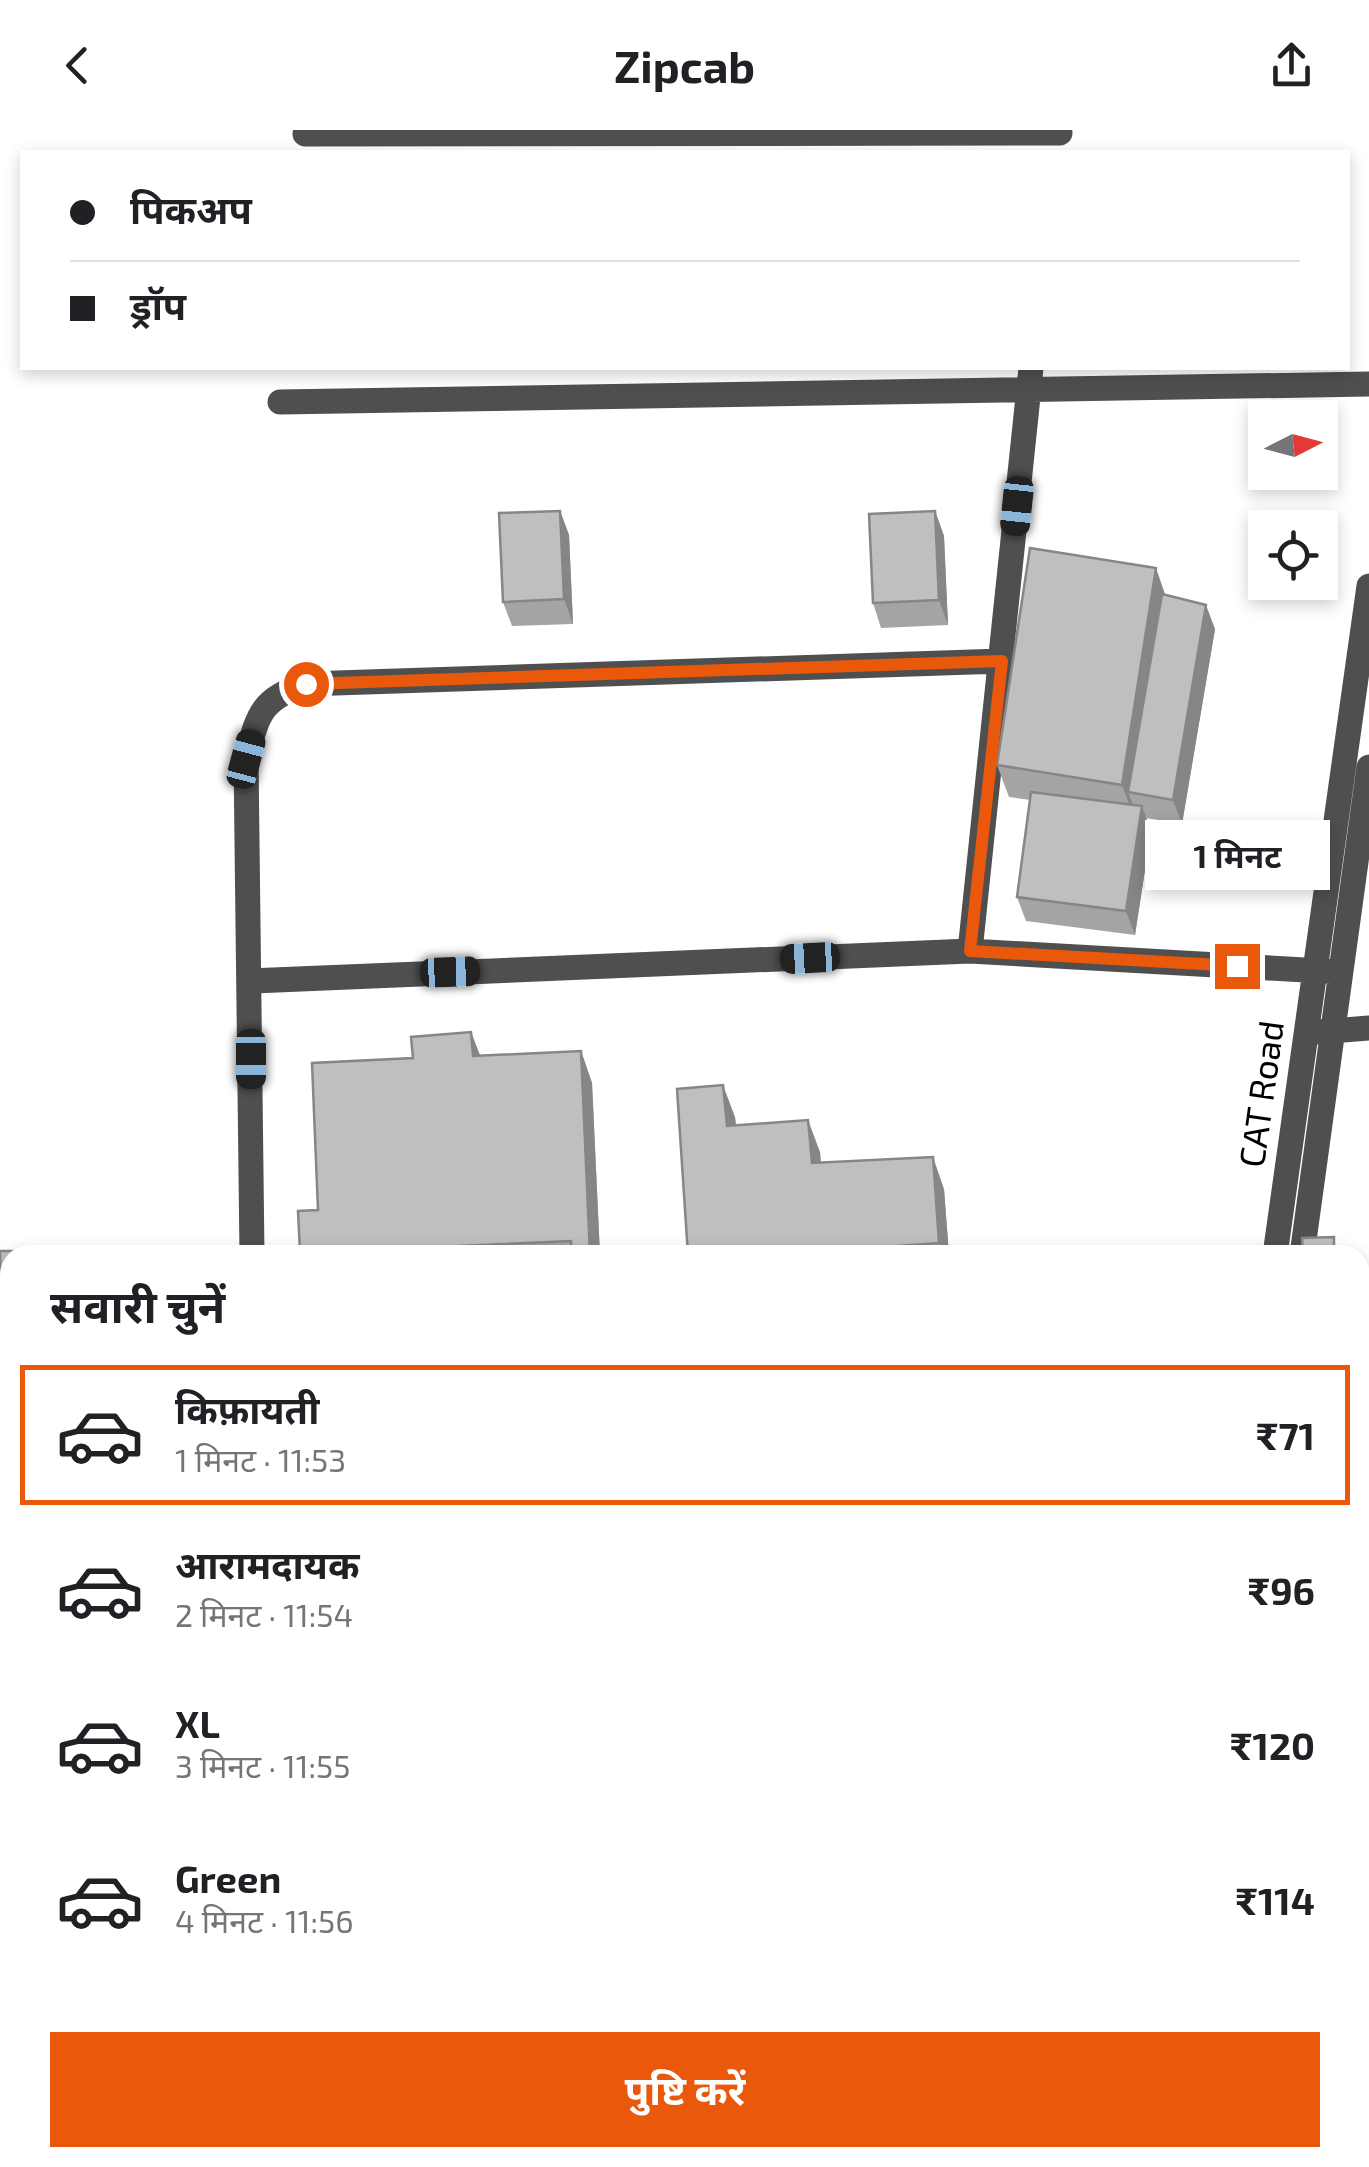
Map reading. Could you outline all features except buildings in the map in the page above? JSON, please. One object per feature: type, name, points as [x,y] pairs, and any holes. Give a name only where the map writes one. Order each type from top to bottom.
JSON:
[{"type":"street","points":[[305,134],[1060,138]]},
{"type":"street","points":[[280,402],[1030,378],[1369,384]]},
{"type":"street","points":[[970,951],[1030,378]]},
{"type":"street","name":"CAT Road","points":[[1303,1245],[1320,1032],[1314,970],[1369,586]]},
{"type":"street","points":[[252,1245],[246,759],[258,714],[277,694],[306,684],[1002,661]]},
{"type":"street","name":"CAT Road","points":[[1277,1245],[1320,1032],[1340,972],[1369,768]]},
{"type":"street","points":[[251,980],[970,951],[1340,972]]},
{"type":"street","points":[[1320,1032],[1369,1028]]},
{"type":"route","points":[[306,684],[1002,661],[970,951],[1237,966]]}]
